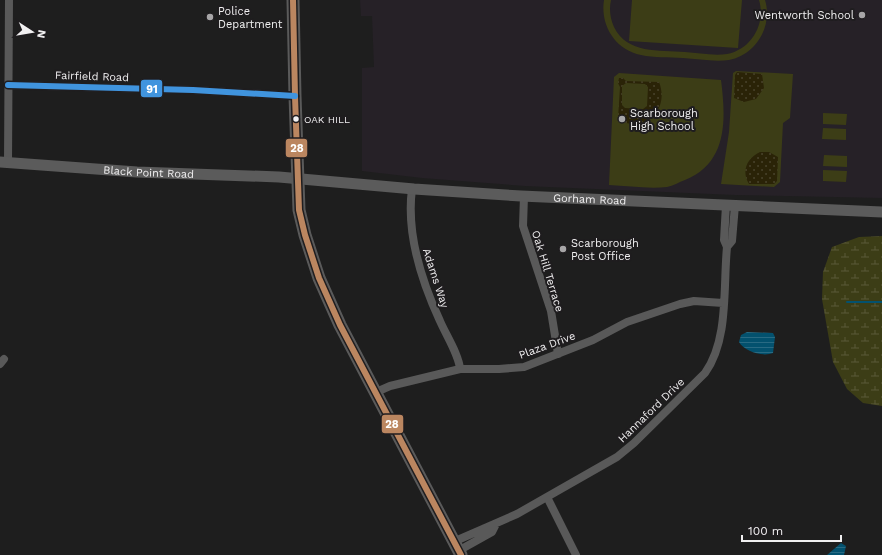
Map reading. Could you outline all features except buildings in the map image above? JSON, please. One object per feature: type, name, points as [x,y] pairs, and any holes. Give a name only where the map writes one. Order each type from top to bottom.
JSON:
[{"type":"main road","points":[[293,0],[298,178],[301,218],[319,278],[374,393],[457,549]]},
{"type":"main road","name":"Black Point Road","points":[[4,162],[137,172],[298,178]]},
{"type":"main road","name":"Gorham Road","points":[[298,178],[412,189],[524,196],[882,212]]},
{"type":"street","points":[[4,162],[8,84],[9,0]]},
{"type":"street","name":"Fairfield Road","points":[[8,84],[193,90],[295,96]]},
{"type":"street","name":"Adams Way","points":[[412,189],[410,207],[415,253],[429,297],[460,369]]},
{"type":"street","name":"Oak Hill Terrace","points":[[524,196],[523,226],[551,311],[558,354]]},
{"type":"street","name":"Hannaford Drive","points":[[457,549],[489,525],[496,524],[547,497],[607,463],[626,450],[705,373],[713,362],[718,347],[727,247],[724,240],[730,205]]},
{"type":"street","name":"Plaza Drive","points":[[374,393],[390,386],[460,369],[516,368],[531,365],[604,335],[627,322],[680,304],[694,301],[723,303]]},
{"type":"street","points":[[547,497],[576,555]]},
{"type":"shaded area","name":"Scarborough High School","points":[[360,0],[882,0],[882,198],[735,195],[525,186],[422,178],[362,171],[362,68],[374,67],[372,16],[361,16]]},
{"type":"green space","points":[[604,0],[611,0],[610,10],[612,20],[614,27],[620,36],[627,42],[645,49],[711,55],[727,54],[744,47],[755,34],[759,26],[761,9],[759,0],[765,0],[767,20],[760,38],[754,46],[739,57],[718,61],[651,57],[632,52],[624,48],[611,35],[604,18]]},
{"type":"green space","points":[[632,0],[742,0],[738,48],[629,41]]},
{"type":"green space","points":[[736,71],[793,74],[790,118],[783,123],[780,182],[774,187],[721,184],[729,132],[733,73]]},
{"type":"green space","points":[[619,73],[721,80],[724,110],[721,138],[717,151],[709,163],[699,172],[685,180],[667,187],[646,188],[609,185],[614,77]]},
{"type":"green space","points":[[823,113],[847,114],[846,125],[823,124]]},
{"type":"green space","points":[[823,128],[846,129],[846,140],[822,139]]},
{"type":"green space","points":[[824,155],[847,156],[847,167],[823,166]]},
{"type":"green space","points":[[823,170],[847,171],[846,182],[823,181]]},
{"type":"green space","points":[[882,236],[882,406],[863,403],[847,389],[833,362],[822,299],[823,272],[832,247],[859,237]]},
{"type":"sand","points":[[737,72],[762,74],[764,88],[756,99],[744,102],[734,98],[735,75]]},
{"type":"sand","points":[[619,78],[623,78],[626,81],[659,82],[662,92],[661,102],[653,117],[646,122],[637,124],[628,123],[618,119],[620,87],[618,83]],"holes":[[[626,83],[645,84],[648,87],[647,106],[643,109],[625,108],[622,105],[622,86]]]},
{"type":"sand","points":[[760,152],[769,152],[778,157],[777,181],[774,184],[749,184],[746,174],[747,165],[755,155]]},
{"type":"water","points":[[747,332],[773,333],[775,337],[773,353],[754,353],[742,346],[739,342],[741,335]]},
{"type":"water","points":[[841,543],[846,546],[844,555],[827,555]]},
{"type":"waterway","points":[[847,302],[882,302]]},
{"type":"transit line","name":"28","points":[[293,0],[299,210],[305,235],[319,278],[340,325],[461,555]]},
{"type":"transit line","name":"91","points":[[8,85],[193,90],[295,96]]},
{"type":"place","name":"Wentworth School","points":[[862,15]]},
{"type":"place","name":"Police Department","points":[[210,17]]},
{"type":"place","name":"OAK HILL","points":[[296,119]]},
{"type":"place","name":"Scarborough High School","points":[[622,119]]},
{"type":"place","name":"Scarborough Post Office","points":[[563,249]]}]
